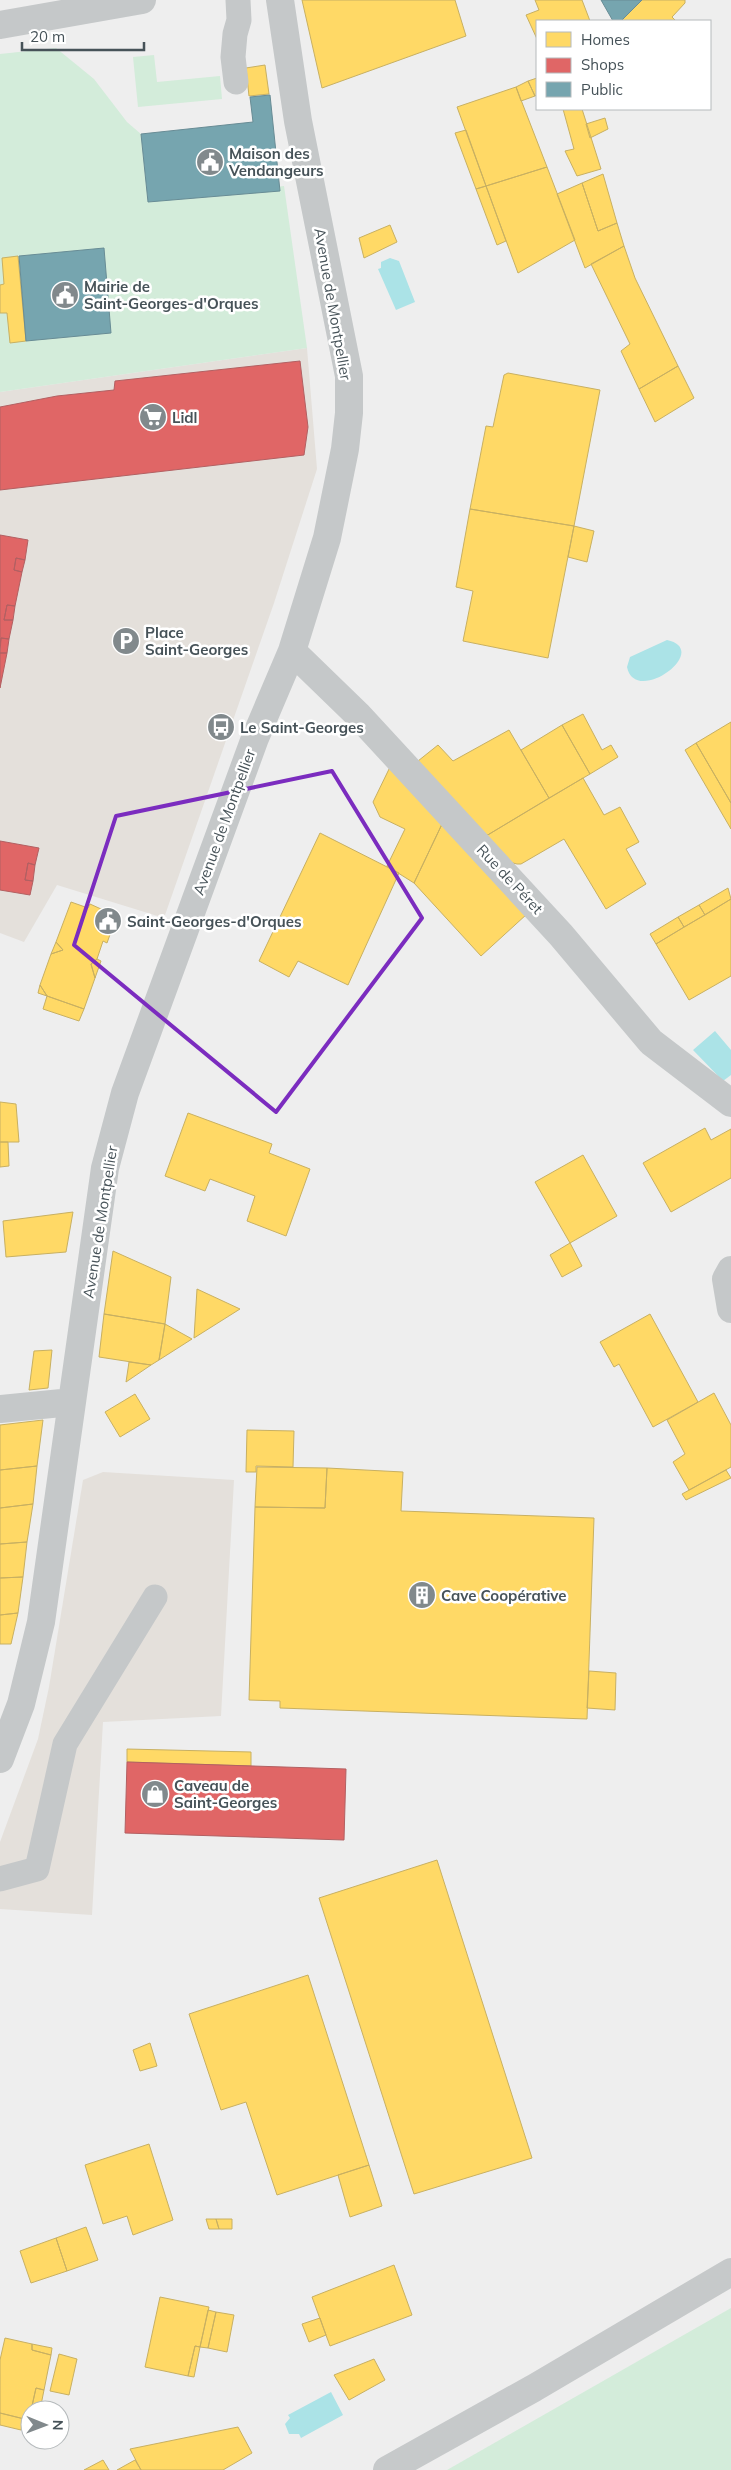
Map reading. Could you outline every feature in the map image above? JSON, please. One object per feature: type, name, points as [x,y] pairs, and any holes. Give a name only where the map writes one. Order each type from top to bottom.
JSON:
[{"type":"street","points":[[0,25],[142,0]]},
{"type":"street","name":"Avenue de Montpellier","points":[[0,1759],[21,1704],[41,1622],[106,1168],[125,1093],[255,738],[292,652],[327,538],[345,449],[349,414],[349,376],[298,122],[280,0]]},
{"type":"street","name":"Rue de Péret","points":[[292,652],[358,715],[561,935],[651,1042],[731,1103]]},
{"type":"street","points":[[731,1270],[726,1280],[731,1309]]},
{"type":"street","points":[[0,1409],[72,1402]]},
{"type":"street","points":[[387,2470],[534,2388],[731,2272]]},
{"type":"lane","points":[[236,82],[233,57],[235,34],[240,20],[238,0]]},
{"type":"lane","points":[[0,1879],[37,1869],[65,1744],[155,1597]]},
{"type":"highlighted area","points":[[332,771],[422,918],[276,1112],[74,945],[116,816]]},
{"type":"shaded area","points":[[307,348],[317,469],[274,603],[164,918],[57,885],[24,942],[0,933],[0,392]]},
{"type":"shaded area","points":[[103,1472],[234,1480],[221,1716],[103,1722],[92,1915],[0,1909],[0,1842],[38,1739],[49,1687],[83,1480]]},
{"type":"green space","points":[[56,48],[94,79],[127,122],[141,134],[148,202],[284,186],[307,348],[0,392],[0,54]]},
{"type":"green space","points":[[154,55],[157,82],[220,76],[222,99],[138,107],[133,57]]},
{"type":"green space","points":[[731,2308],[731,2470],[447,2470]]},
{"type":"water","points":[[390,258],[399,261],[415,302],[396,310],[378,269],[381,268],[381,262]]},
{"type":"water","points":[[667,640],[679,646],[681,654],[677,663],[655,679],[643,681],[633,678],[627,667],[630,657]]},
{"type":"water","points":[[715,1031],[731,1050],[731,1075],[723,1081],[693,1050]]},
{"type":"water","points":[[331,2392],[343,2415],[301,2438],[299,2434],[289,2434],[285,2424],[290,2418],[288,2415]]},
{"type":"building: Homes","points":[[302,0],[455,0],[466,36],[322,88]]},
{"type":"building: Homes","points":[[535,0],[582,0],[590,20],[536,20],[536,37],[526,15],[539,10]]},
{"type":"building: Homes","points":[[642,0],[685,0],[685,3],[672,17],[675,20],[622,20]]},
{"type":"building: Homes","points":[[265,65],[269,94],[249,96],[246,68]]},
{"type":"building: Homes","points":[[536,78],[536,96],[535,96],[528,81]]},
{"type":"building: Homes","points":[[528,81],[535,96],[521,101],[516,87]]},
{"type":"building: Homes","points":[[516,87],[547,167],[486,186],[457,107]]},
{"type":"building: Homes","points":[[563,110],[582,110],[601,169],[577,176],[565,151],[574,149]]},
{"type":"building: Homes","points":[[605,118],[608,129],[590,138],[586,124]]},
{"type":"building: Homes","points":[[466,130],[486,186],[476,189],[455,133]]},
{"type":"building: Homes","points":[[547,167],[575,240],[518,273],[486,186]]},
{"type":"building: Homes","points":[[603,174],[617,223],[598,231],[582,183]]},
{"type":"building: Homes","points":[[582,183],[598,231],[617,223],[624,246],[585,268],[557,194]]},
{"type":"building: Homes","points":[[486,186],[506,241],[497,245],[476,189]]},
{"type":"building: Homes","points":[[390,225],[397,242],[364,258],[359,238]]},
{"type":"building: Homes","points":[[624,246],[635,278],[678,366],[639,389],[621,351],[630,344],[591,264]]},
{"type":"building: Homes","points":[[18,256],[26,341],[10,343],[7,313],[0,313],[0,285],[4,284],[2,258]]},
{"type":"building: Homes","points":[[678,366],[694,398],[655,422],[639,389]]},
{"type":"building: Homes","points":[[508,373],[600,390],[574,526],[470,509],[486,426],[493,427],[504,375]]},
{"type":"building: Homes","points":[[470,509],[574,526],[548,658],[463,641],[473,591],[456,587]]},
{"type":"building: Homes","points":[[574,526],[594,531],[587,562],[568,557]]},
{"type":"building: Homes","points":[[583,714],[602,750],[611,745],[618,757],[590,774],[562,725]]},
{"type":"building: Homes","points":[[731,722],[731,803],[696,743]]},
{"type":"building: Homes","points":[[562,725],[590,774],[549,798],[521,750]]},
{"type":"building: Homes","points":[[509,730],[549,798],[486,836],[418,761],[438,745],[453,761]]},
{"type":"building: Homes","points":[[696,743],[731,803],[731,829],[685,750]]},
{"type":"building: Homes","points":[[391,765],[443,822],[414,883],[387,866],[405,829],[380,817],[373,802]]},
{"type":"building: Homes","points":[[583,778],[604,815],[620,807],[639,842],[626,849],[646,884],[606,909],[564,839],[521,864],[517,864],[509,862],[486,836]]},
{"type":"building: Homes","points":[[443,822],[527,914],[481,956],[414,883]]},
{"type":"building: Homes","points":[[320,833],[399,873],[348,985],[298,961],[289,977],[259,961]]},
{"type":"building: Homes","points":[[728,888],[731,899],[705,915],[699,905]]},
{"type":"building: Homes","points":[[731,899],[731,976],[689,1000],[656,944]]},
{"type":"building: Homes","points":[[71,902],[88,908],[90,904],[101,909],[112,929],[107,943],[103,941],[97,959],[91,964],[95,978],[84,1009],[47,996],[40,985],[51,954],[63,950],[56,942]]},
{"type":"building: Homes","points":[[699,905],[705,915],[684,927],[678,917]]},
{"type":"building: Homes","points":[[101,909],[117,914],[112,929],[108,921]]},
{"type":"building: Homes","points":[[678,917],[684,927],[656,944],[650,934]]},
{"type":"building: Homes","points":[[56,942],[63,950],[51,954]]},
{"type":"building: Homes","points":[[97,959],[101,961],[95,978],[91,964]]},
{"type":"building: Homes","points":[[40,985],[47,996],[38,993]]},
{"type":"building: Homes","points":[[47,996],[84,1009],[79,1021],[43,1009]]},
{"type":"building: Homes","points":[[0,1102],[16,1104],[19,1142],[0,1142]]},
{"type":"building: Homes","points":[[188,1113],[272,1144],[269,1153],[310,1169],[286,1236],[247,1221],[255,1196],[210,1179],[205,1191],[165,1176]]},
{"type":"building: Homes","points":[[705,1128],[711,1140],[731,1129],[731,1178],[671,1212],[643,1163]]},
{"type":"building: Homes","points":[[0,1142],[8,1142],[9,1166],[0,1167]]},
{"type":"building: Homes","points":[[583,1155],[617,1216],[570,1243],[535,1182]]},
{"type":"building: Homes","points":[[73,1212],[66,1252],[6,1257],[3,1221]]},
{"type":"building: Homes","points":[[570,1243],[582,1266],[562,1277],[550,1255]]},
{"type":"building: Homes","points":[[113,1251],[171,1277],[165,1324],[104,1314]]},
{"type":"building: Homes","points":[[197,1289],[240,1309],[194,1338]]},
{"type":"building: Homes","points":[[104,1314],[165,1324],[159,1360],[151,1365],[99,1357]]},
{"type":"building: Homes","points":[[650,1314],[698,1402],[653,1427],[619,1364],[614,1367],[600,1342]]},
{"type":"building: Homes","points":[[165,1324],[192,1339],[159,1360]]},
{"type":"building: Homes","points":[[52,1350],[48,1388],[29,1390],[34,1351]]},
{"type":"building: Homes","points":[[129,1362],[151,1365],[126,1382]]},
{"type":"building: Homes","points":[[714,1393],[731,1425],[731,1467],[689,1490],[673,1462],[685,1454],[667,1420]]},
{"type":"building: Homes","points":[[135,1394],[150,1419],[120,1437],[105,1412]]},
{"type":"building: Homes","points":[[43,1420],[37,1466],[0,1470],[0,1425]]},
{"type":"building: Homes","points":[[247,1430],[294,1431],[293,1467],[256,1466],[256,1472],[246,1472]]},
{"type":"building: Homes","points":[[37,1466],[33,1504],[0,1508],[0,1470]]},
{"type":"building: Homes","points":[[257,1467],[327,1468],[325,1508],[255,1507]]},
{"type":"building: Homes","name":"Cave Coopérative","points":[[327,1468],[403,1472],[401,1511],[594,1518],[587,1719],[280,1708],[280,1701],[249,1700],[255,1507],[325,1508]]},
{"type":"building: Homes","points":[[726,1470],[731,1478],[686,1500],[682,1494]]},
{"type":"building: Homes","points":[[33,1504],[27,1542],[0,1544],[0,1508]]},
{"type":"building: Homes","points":[[27,1542],[23,1577],[0,1578],[0,1544]]},
{"type":"building: Homes","points":[[23,1577],[18,1613],[0,1615],[0,1578]]},
{"type":"building: Homes","points":[[18,1613],[11,1644],[0,1644],[0,1615]]},
{"type":"building: Homes","points":[[589,1671],[616,1673],[615,1710],[587,1708]]},
{"type":"building: Homes","points":[[127,1749],[251,1752],[251,1766],[127,1762]]},
{"type":"building: Homes","points":[[437,1860],[532,2158],[414,2194],[319,1898]]},
{"type":"building: Homes","points":[[308,1975],[369,2165],[277,2195],[246,2102],[221,2110],[189,2014]]},
{"type":"building: Homes","points":[[150,2043],[157,2066],[140,2071],[133,2050]]},
{"type":"building: Homes","points":[[149,2144],[173,2220],[133,2235],[127,2216],[103,2224],[85,2165]]},
{"type":"building: Homes","points":[[369,2165],[382,2206],[350,2217],[338,2175]]},
{"type":"building: Homes","points":[[206,2219],[216,2219],[219,2229],[209,2229]]},
{"type":"building: Homes","points":[[216,2219],[232,2219],[232,2229],[219,2229]]},
{"type":"building: Homes","points":[[86,2227],[98,2260],[67,2271],[56,2238]]},
{"type":"building: Homes","points":[[56,2238],[67,2271],[31,2283],[20,2251]]},
{"type":"building: Homes","points":[[394,2265],[412,2315],[330,2346],[312,2297]]},
{"type":"building: Homes","points":[[160,2297],[209,2307],[200,2347],[195,2346],[188,2376],[145,2367]]},
{"type":"building: Homes","points":[[208,2310],[216,2312],[208,2348],[200,2347]]},
{"type":"building: Homes","points":[[216,2312],[234,2315],[227,2352],[208,2348]]},
{"type":"building: Homes","points":[[320,2318],[326,2335],[309,2342],[302,2324]]},
{"type":"building: Homes","points":[[5,2338],[32,2344],[32,2350],[51,2355],[44,2390],[36,2388],[33,2400],[20,2400],[20,2418],[0,2413],[0,2360]]},
{"type":"building: Homes","points":[[32,2344],[52,2348],[51,2355],[32,2350]]},
{"type":"building: Homes","points":[[195,2346],[200,2347],[194,2377],[188,2376]]},
{"type":"building: Homes","points":[[59,2354],[77,2359],[69,2395],[50,2391]]},
{"type":"building: Homes","points":[[374,2359],[385,2380],[349,2400],[334,2375]]},
{"type":"building: Homes","points":[[36,2388],[44,2390],[42,2400],[33,2400]]},
{"type":"building: Homes","points":[[0,2413],[20,2418],[20,2430],[0,2425]]},
{"type":"building: Homes","points":[[238,2427],[252,2453],[223,2470],[141,2470],[130,2449]]},
{"type":"building: Homes","points":[[103,2460],[109,2470],[84,2470]]},
{"type":"building: Homes","points":[[135,2460],[141,2470],[117,2470]]},
{"type":"building: Shops","name":"Lidl","points":[[300,361],[308,427],[304,455],[0,490],[0,407],[57,396],[114,390],[115,381]]},
{"type":"building: Shops","points":[[0,535],[28,540],[25,560],[16,558],[14,570],[22,572],[15,606],[7,605],[4,620],[13,620],[9,639],[1,638],[0,645]]},
{"type":"building: Shops","points":[[16,558],[25,560],[22,572],[14,570]]},
{"type":"building: Shops","points":[[7,605],[15,606],[13,620],[4,620]]},
{"type":"building: Shops","points":[[1,638],[9,639],[7,653],[0,653]]},
{"type":"building: Shops","points":[[0,653],[7,653],[0,688]]},
{"type":"building: Shops","points":[[0,841],[39,848],[35,865],[28,863],[25,880],[33,881],[30,895],[0,890]]},
{"type":"building: Shops","points":[[28,863],[35,865],[33,881],[25,880]]},
{"type":"building: Shops","points":[[127,1762],[346,1769],[344,1840],[125,1833]]},
{"type":"building: Public","points":[[601,0],[642,0],[622,20],[612,20]]},
{"type":"building: Public","name":"Maison des Vendangeurs","points":[[270,95],[280,191],[148,202],[141,134],[253,122],[250,97]]},
{"type":"building: Public","name":"Mairie de Saint-Georges-d'Orques","points":[[104,248],[111,333],[26,341],[19,256]]},
{"type":"place","name":"Maison des Vendangeurs","points":[[210,162]]},
{"type":"place","name":"Mairie de Saint-Georges-d'Orques","points":[[65,295]]},
{"type":"place","name":"Lidl","points":[[153,417]]},
{"type":"place","name":"Place Saint-Georges","points":[[126,641]]},
{"type":"place","name":"Le Saint-Georges","points":[[221,727]]},
{"type":"place","name":"Saint-Georges-d'Orques","points":[[108,921]]},
{"type":"place","name":"Cave Coopérative","points":[[422,1595]]},
{"type":"place","name":"Caveau de Saint-Georges","points":[[155,1794]]}]
